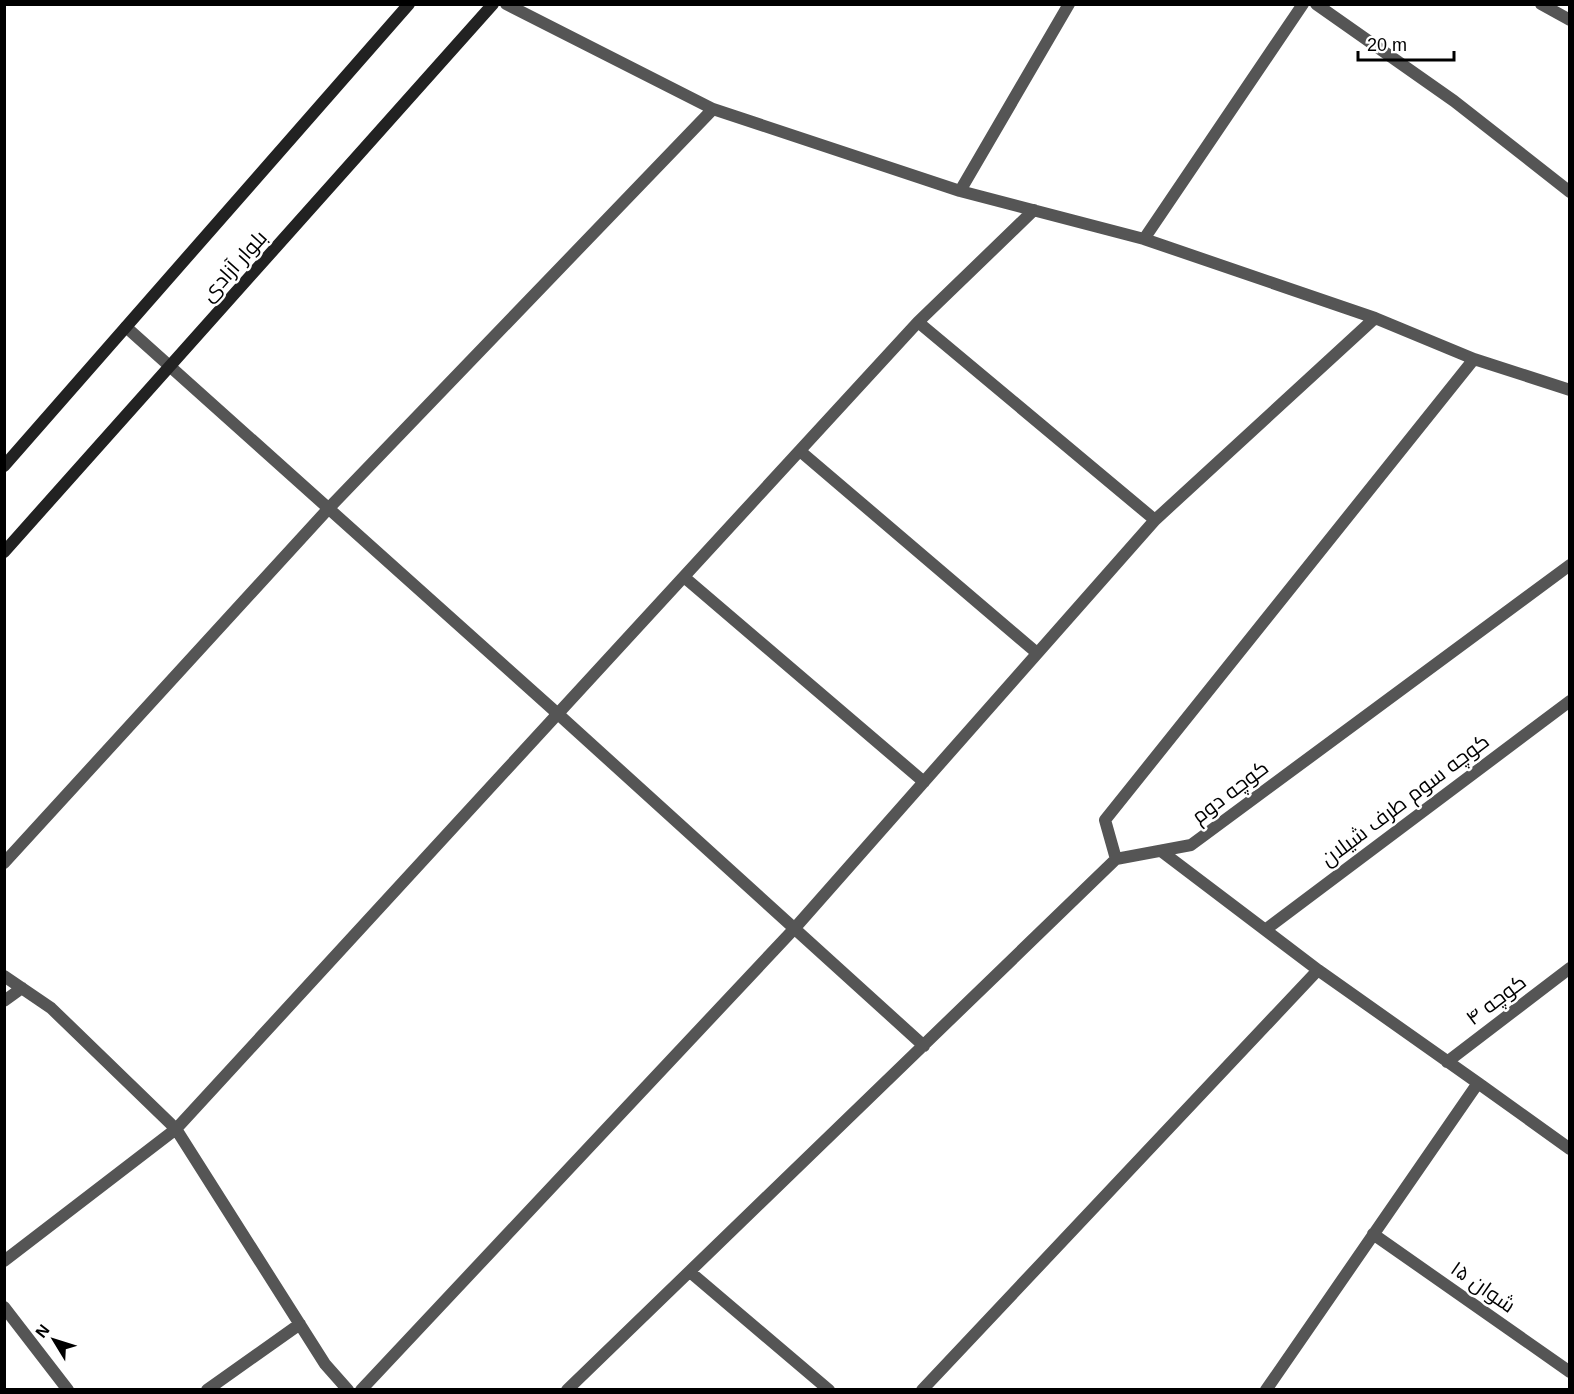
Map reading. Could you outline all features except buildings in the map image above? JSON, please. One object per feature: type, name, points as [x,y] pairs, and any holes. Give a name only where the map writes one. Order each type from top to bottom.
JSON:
[{"type":"street","name":"بلوار آزادی","points":[[4,466],[409,4]]},
{"type":"street","name":"بلوار آزادی","points":[[4,552],[493,4]]},
{"type":"street","points":[[506,4],[712,109],[960,190],[1144,239],[1375,318],[1474,359],[1569,390]]},
{"type":"street","points":[[960,190],[1069,4]]},
{"type":"street","points":[[1144,239],[1303,4]]},
{"type":"street","points":[[1316,4],[1454,101],[1569,192]]},
{"type":"street","points":[[1541,4],[1569,20]]},
{"type":"street","points":[[4,864],[328,508],[712,109]]},
{"type":"street","points":[[4,1261],[176,1129],[918,322],[1034,210]]},
{"type":"street","points":[[361,1389],[794,929],[1155,520],[1375,318]]},
{"type":"street","points":[[918,322],[1155,520]]},
{"type":"street","points":[[126,327],[924,1046]]},
{"type":"street","points":[[567,1389],[1116,859],[1105,820],[1474,359]]},
{"type":"street","points":[[800,451],[1037,653]]},
{"type":"street","name":"کوچه دوم","points":[[1116,859],[1191,845],[1569,565]]},
{"type":"street","points":[[684,577],[924,782]]},
{"type":"street","name":"کوچه سوم طرف شیلان","points":[[1265,930],[1569,701]]},
{"type":"street","points":[[1161,851],[1318,970],[1569,1149]]},
{"type":"street","name":"کوچه ۴","points":[[1447,1062],[1569,968]]},
{"type":"street","points":[[922,1389],[1318,970]]},
{"type":"street","points":[[4,976],[51,1008],[176,1129],[325,1364],[348,1389]]},
{"type":"street","points":[[4,1002],[22,988]]},
{"type":"street","points":[[1266,1389],[1478,1083]]},
{"type":"street","name":"شوان ۱۵","points":[[1373,1234],[1569,1372]]},
{"type":"street","points":[[690,1272],[829,1389]]},
{"type":"street","points":[[4,1307],[68,1389]]},
{"type":"street","points":[[207,1389],[300,1324]]}]
